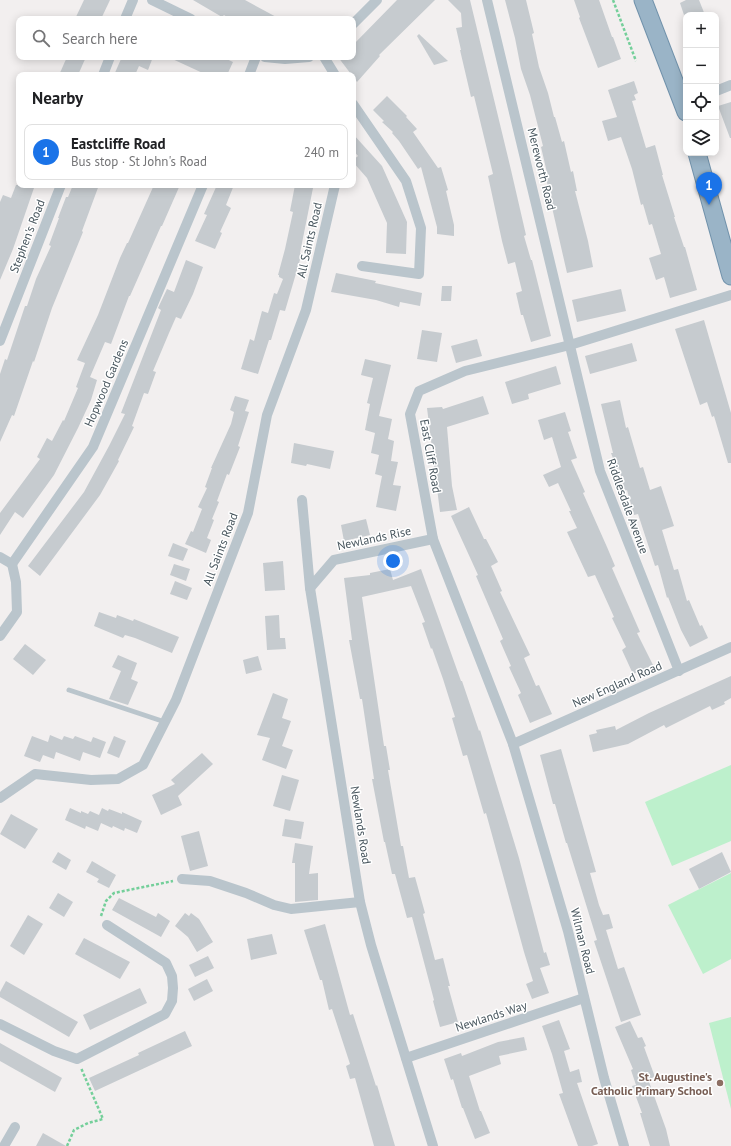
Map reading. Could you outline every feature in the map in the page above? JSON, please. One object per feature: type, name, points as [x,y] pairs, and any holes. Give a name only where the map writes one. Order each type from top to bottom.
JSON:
[{"type":"highway","points":[[643,0],[683,101]]},
{"type":"highway","points":[[698,156],[731,276]]},
{"type":"street","points":[[126,16],[132,0]]},
{"type":"street","points":[[152,0],[185,16]]},
{"type":"street","points":[[356,21],[377,0]]},
{"type":"street","name":"Mereworth Road","points":[[487,0],[570,345]]},
{"type":"street","points":[[104,72],[109,60]]},
{"type":"street","points":[[250,72],[255,60]]},
{"type":"street","points":[[326,60],[333,72]]},
{"type":"street","points":[[719,90],[731,85]]},
{"type":"street","points":[[356,108],[406,181],[421,228],[419,274],[362,266]]},
{"type":"street","name":"Stephen's Road","points":[[0,341],[60,188]]},
{"type":"street","name":"Hopwood Gardens","points":[[12,564],[93,447],[202,188]]},
{"type":"street","name":"All Saints Road","points":[[0,798],[35,774],[91,780],[118,779],[143,766],[176,700],[248,513],[267,415],[306,310],[334,188]]},
{"type":"street","name":"East Cliff Road","points":[[512,744],[433,539],[410,414],[419,391],[465,371],[570,345],[731,295]]},
{"type":"street","name":"Riddlesdale Avenue","points":[[570,345],[600,471],[679,671]]},
{"type":"street","name":"Newlands Road","points":[[302,500],[310,588],[360,902],[371,945],[433,1146]]},
{"type":"street","name":"Newlands Rise","points":[[310,588],[334,560],[433,539]]},
{"type":"street","points":[[0,557],[12,564],[16,582],[17,612],[0,636]]},
{"type":"street","name":"New England Road","points":[[512,744],[731,647]]},
{"type":"street","name":"Wilman Road","points":[[512,744],[568,931],[604,1078],[624,1146]]},
{"type":"street","points":[[182,879],[210,881],[235,889],[274,905],[291,909],[360,902]]},
{"type":"street","points":[[0,1024],[54,1051],[77,1059],[165,1014],[172,1001],[173,988],[172,976],[166,963],[107,925]]},
{"type":"street","name":"Newlands Way","points":[[406,1058],[584,998]]},
{"type":"street","points":[[4,1146],[15,1127]]},
{"type":"lane","points":[[70,690],[165,722]]},
{"type":"path","points":[[613,0],[636,61]]},
{"type":"path","points":[[107,925],[101,916],[106,901],[114,893],[182,879]]},
{"type":"path","points":[[67,1146],[74,1130],[88,1123],[103,1119],[77,1059]]},
{"type":"green space","points":[[731,765],[731,841],[672,866],[645,802]]},
{"type":"green space","points":[[731,873],[731,959],[703,974],[668,905]]},
{"type":"green space","points":[[731,1017],[731,1109],[709,1023]]},
{"type":"building","points":[[84,0],[110,0],[102,16],[76,16]]},
{"type":"building","points":[[193,0],[245,0],[274,16],[224,15],[220,16]]},
{"type":"building","points":[[397,0],[435,0],[379,55],[380,56],[357,82],[356,72],[349,72],[340,60],[356,60],[356,42]]},
{"type":"building","points":[[448,0],[470,0],[526,235],[524,236],[532,260],[551,336],[531,342],[523,315],[521,315],[516,293],[522,291],[515,262],[508,264],[502,241],[488,176],[493,174],[474,96],[471,97],[460,50],[456,28],[462,27],[461,13]]},
{"type":"building","points":[[505,0],[526,0],[534,33],[532,34],[539,67],[562,142],[564,141],[571,172],[573,171],[577,191],[575,191],[593,267],[567,273],[546,177],[548,177],[541,147],[543,146],[530,95],[521,69]]},
{"type":"building","points":[[574,0],[599,0],[621,59],[598,68],[579,18],[580,17]]},
{"type":"building","points":[[686,0],[699,0],[704,12],[683,12],[680,3]]},
{"type":"building","points":[[419,34],[448,61],[434,65],[417,36]]},
{"type":"building","points":[[66,60],[85,60],[79,72],[60,72]]},
{"type":"building","points":[[121,60],[152,60],[148,70],[139,66],[136,72],[115,72]]},
{"type":"building","points":[[174,60],[229,60],[233,62],[228,72],[200,72]]},
{"type":"building","points":[[634,81],[638,93],[634,95],[636,100],[632,101],[646,148],[655,145],[674,217],[685,247],[697,290],[670,298],[664,277],[656,280],[649,258],[661,254],[652,224],[649,225],[643,204],[641,205],[632,169],[621,137],[608,141],[602,121],[617,117],[608,90]]},
{"type":"building","points":[[387,96],[407,116],[406,117],[417,129],[413,132],[438,168],[441,167],[448,190],[446,191],[454,225],[454,236],[437,234],[437,227],[421,167],[418,169],[392,133],[393,132],[382,122],[384,121],[373,110]]},
{"type":"building","points":[[731,102],[731,138],[719,109],[719,106]]},
{"type":"building","points":[[356,137],[382,166],[407,222],[406,254],[386,253],[387,223],[367,178],[356,165],[356,158],[358,156],[356,154]]},
{"type":"building","points":[[16,185],[16,188],[34,188],[13,249],[0,280],[0,202],[3,195],[11,198]]},
{"type":"building","points":[[72,188],[98,188],[82,231],[83,232],[52,308],[14,416],[12,415],[0,442],[0,374],[5,359],[7,360],[25,306],[27,306],[36,279],[51,246],[49,245],[66,197],[68,197]]},
{"type":"building","points":[[153,188],[179,188],[129,296],[111,344],[105,342],[90,377],[97,380],[91,400],[54,475],[23,518],[15,512],[0,535],[0,513],[40,459],[37,457],[47,438],[52,441],[63,420],[64,421],[78,388],[76,387],[85,363],[77,360],[98,315],[120,258]]},
{"type":"building","points":[[216,188],[233,188],[226,205],[231,208],[220,232],[222,233],[215,249],[195,241],[207,215],[204,214]]},
{"type":"building","points":[[294,188],[313,188],[300,253],[302,253],[285,311],[280,310],[271,340],[269,340],[258,374],[241,369],[250,339],[254,341],[262,311],[268,313],[274,293],[277,294],[283,279],[278,275],[293,212],[290,211]]},
{"type":"building","points":[[186,260],[203,267],[193,294],[181,319],[176,317],[169,333],[153,371],[156,372],[148,394],[144,393],[132,426],[134,427],[118,460],[119,461],[100,495],[40,576],[28,566],[84,492],[109,446],[125,414],[121,413],[161,310],[158,308],[167,289],[174,292]]},
{"type":"building","points":[[336,273],[376,281],[375,283],[422,293],[420,306],[400,302],[399,307],[376,300],[331,292]]},
{"type":"building","points":[[442,286],[452,286],[451,301],[441,301]]},
{"type":"building","points":[[621,289],[626,311],[577,322],[572,300]]},
{"type":"building","points":[[704,320],[731,413],[731,463],[728,463],[714,416],[712,417],[707,402],[700,405],[675,329]]},
{"type":"building","points":[[422,330],[442,333],[437,362],[417,359]]},
{"type":"building","points":[[477,339],[482,356],[456,363],[451,346]]},
{"type":"building","points":[[632,343],[637,361],[590,374],[585,356]]},
{"type":"building","points":[[365,359],[391,365],[379,416],[392,419],[388,439],[394,441],[391,461],[398,462],[393,485],[401,486],[396,511],[376,507],[382,476],[375,474],[379,455],[371,453],[375,433],[365,430],[370,404],[367,403],[373,378],[361,375]]},
{"type":"building","points":[[556,366],[561,384],[528,394],[529,399],[512,404],[505,382]]},
{"type":"building","points":[[235,396],[249,400],[245,411],[249,412],[238,446],[240,447],[229,475],[227,474],[217,501],[219,502],[212,519],[214,520],[207,538],[211,540],[206,553],[185,544],[191,531],[193,532],[202,509],[198,507],[207,488],[205,487],[211,468],[231,424],[234,412],[230,410]]},
{"type":"building","points":[[483,396],[489,414],[447,427],[452,486],[457,510],[440,512],[427,408],[442,407],[443,409]]},
{"type":"building","points":[[620,400],[626,428],[628,427],[640,468],[643,467],[650,490],[661,486],[674,526],[662,530],[674,570],[678,569],[687,601],[689,600],[700,626],[702,625],[708,638],[690,647],[681,630],[668,597],[667,598],[658,565],[655,566],[638,514],[634,515],[627,490],[625,491],[619,468],[617,469],[611,453],[613,453],[601,404]]},
{"type":"building","points":[[565,412],[571,431],[568,432],[577,458],[571,460],[585,492],[583,493],[615,566],[612,568],[640,632],[637,633],[653,665],[633,674],[622,650],[626,647],[612,618],[614,617],[595,575],[588,577],[567,532],[577,528],[569,511],[571,511],[558,483],[549,487],[543,475],[561,467],[552,437],[544,440],[538,420]]},
{"type":"building","points":[[294,443],[334,451],[330,469],[307,464],[306,466],[291,463]]},
{"type":"building","points":[[469,507],[484,539],[486,539],[498,562],[491,566],[502,591],[500,592],[530,655],[524,658],[536,686],[539,685],[552,714],[530,723],[518,695],[521,693],[509,667],[511,666],[500,641],[503,639],[476,576],[478,575],[451,516]]},
{"type":"building","points":[[366,519],[370,535],[344,541],[341,525]]},
{"type":"building","points":[[173,543],[188,549],[183,561],[168,556]]},
{"type":"building","points":[[283,561],[285,590],[265,591],[263,563]]},
{"type":"building","points":[[174,564],[190,569],[186,581],[170,575]]},
{"type":"building","points":[[390,569],[393,580],[421,569],[479,731],[480,730],[519,858],[544,953],[546,952],[550,965],[540,968],[549,993],[532,999],[526,984],[533,981],[486,813],[484,814],[467,755],[463,756],[452,718],[455,717],[443,679],[422,623],[425,622],[411,586],[362,597],[384,746],[386,746],[390,770],[388,770],[401,846],[403,846],[409,878],[415,877],[425,913],[423,914],[435,960],[443,958],[450,986],[448,986],[458,1022],[440,1027],[412,917],[407,918],[395,874],[392,874],[384,842],[372,779],[374,779],[362,699],[360,699],[349,640],[352,640],[344,578],[370,575],[370,573]]},
{"type":"building","points":[[175,581],[192,588],[187,600],[170,594]]},
{"type":"building","points":[[99,612],[116,618],[117,615],[133,621],[134,619],[179,637],[172,653],[135,638],[125,635],[123,638],[94,626]]},
{"type":"building","points":[[279,615],[280,638],[285,638],[286,649],[267,650],[265,616]]},
{"type":"building","points":[[25,644],[46,660],[33,675],[13,659]]},
{"type":"building","points":[[118,655],[137,663],[131,679],[138,682],[128,705],[109,699],[121,671],[112,667]]},
{"type":"building","points":[[258,656],[262,670],[246,674],[243,660]]},
{"type":"building","points":[[731,676],[731,698],[724,702],[725,704],[712,710],[710,706],[666,728],[664,725],[628,744],[593,752],[589,735],[597,733],[596,730],[615,726],[616,730],[649,713]]},
{"type":"building","points":[[273,693],[288,699],[282,718],[291,721],[282,746],[293,750],[286,769],[262,760],[270,738],[257,735]]},
{"type":"building","points":[[50,735],[62,740],[64,736],[73,739],[75,736],[91,742],[93,737],[106,742],[100,758],[83,752],[80,761],[56,752],[54,759],[43,755],[40,762],[24,756],[32,736],[48,742]]},
{"type":"building","points":[[114,736],[126,741],[119,758],[107,753]]},
{"type":"building","points":[[561,749],[596,872],[590,873],[599,905],[603,915],[609,914],[613,928],[606,930],[618,969],[624,967],[641,1015],[621,1022],[594,941],[597,940],[555,804],[553,804],[540,755]]},
{"type":"building","points":[[202,753],[213,764],[178,796],[182,805],[161,815],[152,795],[175,784],[171,780]]},
{"type":"building","points":[[282,775],[299,780],[290,811],[273,806]]},
{"type":"building","points":[[70,808],[81,813],[81,811],[88,814],[90,811],[99,815],[102,808],[108,811],[109,809],[122,814],[122,812],[142,821],[137,833],[125,828],[124,831],[113,826],[112,828],[101,823],[98,831],[86,826],[85,829],[65,820]]},
{"type":"building","points":[[11,814],[38,829],[25,849],[0,834]]},
{"type":"building","points":[[285,819],[304,822],[301,839],[282,836]]},
{"type":"building","points":[[199,831],[208,866],[190,871],[181,836]]},
{"type":"building","points":[[295,843],[313,846],[309,874],[318,873],[318,900],[295,902],[295,863],[292,863]]},
{"type":"building","points":[[58,852],[71,860],[66,870],[52,862]]},
{"type":"building","points":[[722,852],[731,872],[699,889],[689,869]]},
{"type":"building","points":[[92,861],[116,875],[109,888],[97,882],[99,879],[86,872]]},
{"type":"building","points":[[58,893],[73,902],[64,917],[49,908]]},
{"type":"building","points":[[119,898],[156,917],[158,913],[170,921],[161,937],[112,910]]},
{"type":"building","points":[[185,913],[189,916],[191,913],[199,919],[213,942],[197,952],[188,937],[175,926]]},
{"type":"building","points":[[28,915],[43,924],[24,955],[10,946]]},
{"type":"building","points":[[325,924],[350,1015],[353,1014],[376,1086],[377,1085],[395,1146],[374,1146],[355,1078],[350,1079],[346,1066],[350,1064],[332,1009],[329,1010],[322,980],[320,980],[304,930]]},
{"type":"building","points":[[272,934],[277,954],[251,960],[247,939]]},
{"type":"building","points":[[84,938],[130,962],[120,979],[75,954]]},
{"type":"building","points":[[208,956],[214,968],[195,977],[189,965]]},
{"type":"building","points":[[207,979],[213,991],[194,1001],[188,989]]},
{"type":"building","points":[[6,981],[78,1022],[69,1037],[0,997],[0,992]]},
{"type":"building","points":[[140,988],[147,1003],[90,1030],[83,1015]]},
{"type":"building","points":[[559,1020],[570,1049],[564,1051],[570,1072],[579,1069],[582,1082],[577,1083],[598,1144],[592,1146],[578,1146],[559,1094],[563,1093],[542,1026]]},
{"type":"building","points":[[630,1021],[638,1038],[642,1037],[646,1046],[644,1047],[655,1077],[648,1079],[666,1129],[670,1146],[650,1146],[640,1113],[642,1113],[632,1086],[636,1085],[631,1070],[633,1069],[615,1027]]},
{"type":"building","points":[[185,1031],[192,1046],[95,1091],[89,1078],[139,1055],[138,1053]]},
{"type":"building","points":[[524,1037],[527,1050],[499,1056],[501,1064],[469,1076],[480,1111],[490,1133],[475,1139],[444,1059],[461,1053],[462,1056],[498,1042]]},
{"type":"building","points":[[0,1043],[62,1078],[55,1092],[0,1061]]},
{"type":"building","points":[[43,1133],[66,1146],[36,1146]]},
{"type":"place","name":"Eastcliffe Road","points":[[709,205]]},
{"type":"place","name":"St. Augustine's Catholic Primary School","points":[[720,1083]]}]
